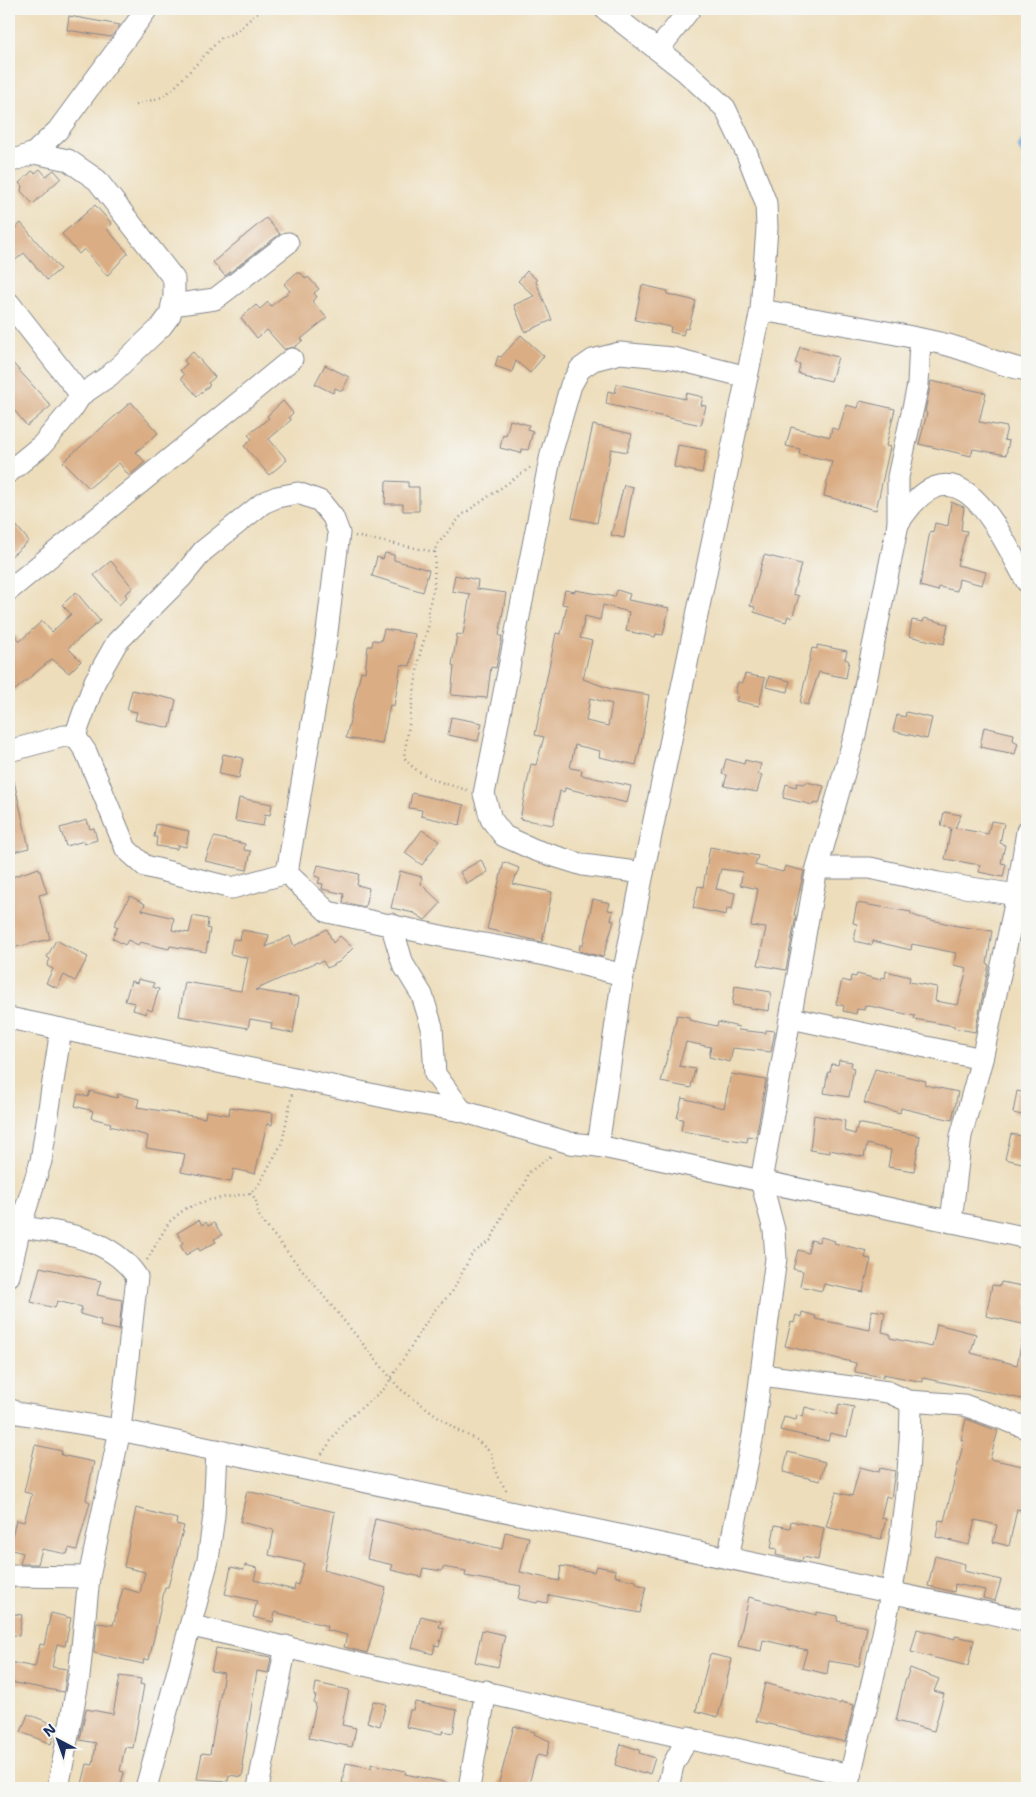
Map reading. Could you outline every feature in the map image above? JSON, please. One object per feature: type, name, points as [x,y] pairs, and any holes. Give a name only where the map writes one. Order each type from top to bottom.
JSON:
[{"type":"street","points":[[9,162],[34,153],[58,130],[147,9]]},
{"type":"street","points":[[598,1146],[623,975],[761,310],[766,228],[766,203],[747,154],[725,108],[658,50],[605,9]]},
{"type":"street","points":[[658,50],[690,9]]},
{"type":"street","points":[[9,472],[42,446],[81,395],[109,376],[149,341],[170,315],[172,305],[174,279],[97,180],[68,160],[34,153]]},
{"type":"street","points":[[172,305],[215,299],[288,243]]},
{"type":"street","points":[[9,303],[81,395]]},
{"type":"street","points":[[761,310],[920,338],[957,347],[1006,367],[1027,370]]},
{"type":"street","points":[[728,1558],[753,1435],[776,1258],[774,1230],[761,1181],[817,868],[855,735],[898,524],[898,477],[918,384],[920,338]]},
{"type":"street","points":[[643,873],[583,865],[535,850],[504,836],[491,819],[484,794],[551,454],[571,385],[580,369],[593,360],[620,353],[672,358],[747,377]]},
{"type":"street","points":[[9,590],[292,360]]},
{"type":"street","points":[[898,524],[921,494],[932,487],[949,484],[963,488],[979,504],[1008,545],[1027,582]]},
{"type":"street","points":[[75,736],[95,681],[117,642],[182,577],[203,551],[262,503],[277,497],[298,493],[320,501],[333,517],[339,533],[326,640],[287,873]]},
{"type":"street","points":[[9,751],[64,736],[75,736]]},
{"type":"street","points":[[75,736],[86,752],[126,849],[145,866],[232,888],[287,873]]},
{"type":"street","points":[[951,1222],[961,1136],[982,1059],[1017,896],[1027,831]]},
{"type":"street","points":[[817,868],[870,868],[938,884],[1017,896]]},
{"type":"street","points":[[287,873],[328,912],[450,938],[546,955],[623,975]]},
{"type":"street","points":[[391,924],[403,964],[422,996],[432,1027],[435,1074],[462,1111]]},
{"type":"street","points":[[9,1018],[403,1101],[462,1111],[570,1143],[598,1146],[1027,1238]]},
{"type":"street","points":[[791,1018],[982,1059]]},
{"type":"street","points":[[9,1276],[20,1228],[41,1161],[61,1029]]},
{"type":"street","points":[[20,1228],[65,1232],[83,1239],[122,1257],[137,1277],[120,1430],[89,1577],[79,1677],[58,1788]]},
{"type":"street","points":[[762,1374],[888,1392],[908,1401],[964,1405],[1027,1428]]},
{"type":"street","points":[[192,1626],[688,1737],[849,1781],[892,1592],[910,1462],[911,1408],[908,1401]]},
{"type":"street","points":[[9,1409],[17,1413],[120,1430],[1027,1621]]},
{"type":"street","points":[[146,1788],[192,1626],[209,1552],[214,1516],[217,1450]]},
{"type":"street","points":[[9,1576],[89,1577]]},
{"type":"street","points":[[258,1788],[286,1646]]},
{"type":"street","points":[[470,1788],[486,1691]]},
{"type":"street","points":[[668,1788],[670,1775],[688,1737]]},
{"type":"path","points":[[136,105],[162,97],[173,89],[220,39],[236,32],[261,9]]},
{"type":"path","points":[[484,794],[439,782],[408,764],[404,757],[420,653],[429,624],[428,610],[434,587],[436,546],[462,515],[551,454]]},
{"type":"path","points":[[339,533],[435,552]]},
{"type":"path","points":[[137,1277],[175,1215],[195,1204],[250,1193],[258,1186],[282,1143],[296,1079]]},
{"type":"path","points":[[316,1472],[323,1452],[343,1423],[385,1388],[433,1312],[452,1292],[472,1254],[491,1240],[506,1208],[524,1186],[528,1173],[532,1168],[570,1143]]},
{"type":"path","points":[[250,1193],[255,1197],[258,1204],[258,1215],[262,1221],[400,1389],[456,1430],[477,1440],[491,1453],[497,1476],[514,1503],[514,1513]]},
{"type":"building","points":[[69,16],[120,25],[111,37],[67,30]]},
{"type":"building","points":[[40,169],[46,176],[54,170],[61,178],[33,204],[21,191],[22,186],[19,183],[32,171],[35,173]]},
{"type":"building","points":[[95,205],[112,224],[107,229],[128,253],[107,276],[84,249],[79,254],[62,234]]},
{"type":"building","points":[[266,218],[280,234],[225,276],[213,262]]},
{"type":"building","points":[[21,223],[60,269],[47,280],[24,253],[9,265],[9,234]]},
{"type":"building","points":[[527,271],[537,280],[536,282],[552,320],[525,332],[514,305],[534,296],[518,281]]},
{"type":"building","points":[[296,273],[301,273],[306,279],[308,277],[319,289],[314,293],[317,297],[312,301],[327,318],[301,339],[303,340],[295,347],[284,349],[267,330],[257,338],[241,318],[256,305],[260,309],[268,302],[271,306],[290,291],[284,284]]},
{"type":"building","points":[[642,285],[668,291],[667,294],[696,301],[688,329],[685,328],[683,335],[670,332],[671,327],[635,320]]},
{"type":"building","points":[[521,335],[544,356],[530,373],[516,361],[512,372],[495,366],[498,356],[501,357]]},
{"type":"building","points":[[800,347],[838,357],[831,381],[798,373],[800,364],[795,363]]},
{"type":"building","points":[[193,352],[215,377],[208,383],[210,385],[197,396],[181,378],[184,375],[180,370],[187,364],[184,360]]},
{"type":"building","points":[[9,359],[51,406],[27,426],[9,404]]},
{"type":"building","points":[[325,365],[349,377],[342,391],[335,388],[333,393],[315,384]]},
{"type":"building","points":[[931,381],[986,393],[979,422],[1007,427],[1004,440],[1009,441],[1006,455],[973,449],[971,456],[919,444],[927,413],[925,412]]},
{"type":"building","points":[[617,384],[685,399],[686,393],[703,397],[701,405],[706,406],[701,425],[606,404],[608,391],[615,393]]},
{"type":"building","points":[[283,401],[293,413],[289,417],[291,420],[269,439],[287,460],[269,475],[244,446],[252,439],[248,435],[269,418],[267,416]]},
{"type":"building","points":[[860,401],[895,409],[886,446],[890,447],[876,510],[824,496],[832,461],[799,454],[800,449],[786,446],[791,427],[830,437],[832,428],[839,430],[846,405],[858,408]]},
{"type":"building","points":[[131,402],[158,433],[136,452],[145,462],[129,476],[119,463],[89,488],[63,462]]},
{"type":"building","points":[[510,420],[529,425],[527,429],[533,431],[528,450],[522,449],[521,453],[500,448],[503,435],[506,436]]},
{"type":"building","points":[[593,425],[632,434],[627,452],[611,449],[597,523],[572,518]]},
{"type":"building","points":[[678,445],[706,450],[702,473],[674,467]]},
{"type":"building","points":[[386,481],[408,482],[408,487],[419,487],[419,511],[403,511],[403,504],[385,504]]},
{"type":"building","points":[[624,485],[633,487],[624,538],[611,535]]},
{"type":"building","points":[[951,502],[964,507],[961,530],[967,531],[957,565],[986,572],[982,585],[959,579],[957,591],[939,587],[938,591],[920,586],[930,531],[933,532],[935,523],[948,526]]},
{"type":"building","points":[[9,517],[29,541],[9,558]]},
{"type":"building","points":[[385,553],[394,555],[394,560],[429,570],[423,592],[372,576],[377,557],[383,559]]},
{"type":"building","points":[[764,555],[801,564],[793,594],[799,596],[792,618],[788,616],[786,622],[754,612],[755,607],[750,606]]},
{"type":"building","points":[[111,561],[133,588],[125,594],[127,597],[119,605],[94,575]]},
{"type":"building","points":[[455,575],[478,580],[477,589],[506,593],[499,636],[502,636],[496,668],[491,667],[487,698],[451,695],[454,666],[452,665],[457,634],[463,635],[470,594],[452,591]]},
{"type":"building","points":[[565,590],[615,597],[617,590],[630,594],[628,600],[669,608],[663,635],[656,634],[655,637],[626,631],[629,612],[603,605],[600,620],[585,616],[580,638],[592,641],[583,679],[611,689],[649,695],[636,765],[599,757],[600,751],[575,745],[570,768],[582,770],[581,775],[631,786],[627,803],[565,788],[564,792],[560,791],[553,825],[520,819],[531,764],[536,765],[544,737],[535,735],[556,633],[561,634],[567,605],[562,604]],"holes":[[[590,698],[612,704],[608,726],[586,721]]]},
{"type":"building","points":[[76,592],[100,621],[68,648],[81,661],[69,673],[52,659],[9,695],[9,640],[15,635],[20,641],[42,621],[52,632],[71,614],[62,605]]},
{"type":"building","points":[[924,618],[948,624],[944,644],[909,636],[912,620],[923,622]]},
{"type":"building","points":[[384,629],[415,634],[410,666],[401,665],[394,706],[390,705],[382,744],[346,738],[361,671],[365,672],[368,646],[372,646],[373,640],[381,641]]},
{"type":"building","points":[[817,645],[847,651],[845,659],[849,661],[846,678],[819,672],[808,705],[800,703],[812,648],[817,649]]},
{"type":"building","points":[[745,674],[765,678],[759,706],[736,701],[738,694],[735,693],[738,682],[742,683]]},
{"type":"building","points":[[769,676],[790,681],[788,692],[766,687]]},
{"type":"building","points":[[132,690],[176,700],[170,728],[135,720],[137,712],[127,710]]},
{"type":"building","points":[[906,712],[932,718],[927,739],[893,731],[897,715],[905,717]]},
{"type":"building","points":[[451,717],[482,723],[478,741],[448,735]]},
{"type":"building","points":[[984,727],[1014,734],[1013,740],[1018,743],[1015,754],[980,747]]},
{"type":"building","points":[[223,754],[243,758],[239,778],[219,774]]},
{"type":"building","points":[[726,759],[744,764],[745,760],[761,764],[758,774],[762,775],[757,792],[724,786],[727,775],[722,774]]},
{"type":"building","points":[[14,781],[29,848],[9,853],[9,782]]},
{"type":"building","points":[[806,782],[824,786],[819,804],[814,803],[813,805],[783,798],[786,784],[796,787],[797,783],[804,784]]},
{"type":"building","points":[[412,793],[464,805],[460,825],[421,816],[422,810],[409,808]]},
{"type":"building","points":[[239,798],[272,804],[270,815],[265,814],[263,826],[235,821]]},
{"type":"building","points":[[944,812],[961,815],[955,828],[988,834],[991,821],[1004,823],[1000,843],[1005,845],[1001,863],[1006,864],[1003,877],[979,872],[980,865],[945,859],[951,828],[941,826]]},
{"type":"building","points":[[87,820],[90,829],[94,828],[97,840],[66,846],[60,828]]},
{"type":"building","points":[[156,824],[189,831],[186,847],[178,845],[177,849],[156,846],[157,837],[154,837]]},
{"type":"building","points":[[422,830],[439,841],[422,865],[405,853]]},
{"type":"building","points":[[214,837],[245,844],[244,850],[251,851],[247,870],[205,861]]},
{"type":"building","points":[[710,847],[758,856],[755,865],[783,872],[785,866],[804,871],[794,915],[796,916],[786,970],[758,965],[766,928],[751,926],[758,889],[740,885],[743,872],[721,869],[716,889],[735,893],[732,909],[727,908],[726,915],[693,908],[698,886],[703,887]]},
{"type":"building","points":[[481,860],[488,872],[467,884],[460,872]]},
{"type":"building","points":[[504,862],[519,868],[513,884],[552,892],[542,942],[487,929]]},
{"type":"building","points":[[318,865],[359,874],[357,885],[369,888],[365,907],[343,902],[344,894],[322,889],[323,884],[318,883],[320,878],[315,876]]},
{"type":"building","points":[[39,868],[47,893],[39,895],[50,939],[12,948],[11,941],[9,941],[9,878]]},
{"type":"building","points":[[400,871],[422,877],[421,884],[441,903],[425,920],[414,913],[391,908]]},
{"type":"building","points":[[130,896],[145,904],[142,910],[174,918],[172,930],[189,933],[193,916],[208,919],[207,928],[210,929],[206,952],[170,946],[169,949],[140,942],[138,945],[128,940],[125,945],[112,938],[118,927],[114,925]]},
{"type":"building","points":[[593,899],[610,903],[608,910],[613,911],[611,920],[614,921],[603,957],[579,951],[580,945],[583,945]]},
{"type":"building","points":[[857,903],[911,912],[911,914],[918,917],[992,931],[987,964],[989,965],[975,1032],[914,1019],[915,1016],[865,1005],[864,1010],[857,1009],[856,1014],[843,1011],[844,1006],[836,1004],[842,980],[850,982],[851,976],[856,977],[857,974],[881,980],[881,977],[885,978],[886,971],[910,977],[909,982],[937,987],[935,1001],[958,1005],[967,968],[954,965],[956,953],[912,944],[911,950],[873,941],[872,945],[854,941],[857,924],[853,923]]},
{"type":"building","points":[[327,929],[333,943],[340,936],[353,948],[339,962],[327,968],[323,961],[317,962],[255,990],[299,997],[293,1033],[271,1029],[272,1023],[250,1019],[248,1028],[179,1016],[185,982],[241,991],[248,958],[230,954],[233,939],[240,940],[242,930],[269,935],[266,947],[290,936],[294,946]]},
{"type":"building","points":[[56,940],[88,957],[75,981],[64,975],[57,988],[46,983],[53,969],[47,966],[50,959],[47,957]]},
{"type":"building","points":[[138,979],[154,983],[153,987],[159,989],[152,1011],[147,1009],[146,1014],[133,1010],[135,1003],[125,1001],[131,981],[137,983]]},
{"type":"building","points":[[735,986],[771,992],[769,1011],[732,1005]]},
{"type":"building","points":[[677,1015],[689,1017],[689,1020],[717,1026],[718,1022],[739,1027],[738,1030],[766,1033],[766,1030],[775,1031],[771,1052],[733,1048],[730,1062],[709,1057],[711,1047],[686,1042],[679,1066],[695,1069],[691,1088],[661,1082]]},
{"type":"building","points":[[839,1060],[852,1062],[851,1067],[854,1068],[849,1097],[824,1093],[828,1072],[830,1072],[832,1064],[838,1065]]},
{"type":"building","points":[[875,1069],[926,1081],[925,1085],[958,1092],[952,1120],[901,1108],[900,1113],[864,1103]]},
{"type":"building","points":[[731,1074],[766,1080],[756,1138],[748,1136],[747,1142],[681,1131],[683,1119],[677,1118],[682,1098],[724,1108]]},
{"type":"building","points":[[90,1091],[117,1098],[118,1094],[139,1099],[137,1107],[205,1118],[206,1111],[229,1115],[230,1107],[273,1113],[272,1125],[267,1124],[255,1174],[234,1169],[231,1182],[181,1172],[185,1154],[146,1148],[148,1136],[110,1126],[111,1123],[91,1118],[93,1111],[75,1106],[78,1094],[88,1097]]},
{"type":"building","points":[[1017,1091],[1027,1093],[1027,1116],[1013,1113]]},
{"type":"building","points":[[814,1115],[845,1121],[844,1131],[855,1134],[858,1123],[920,1136],[914,1171],[888,1167],[891,1150],[867,1144],[864,1157],[830,1150],[830,1153],[810,1150]]},
{"type":"building","points":[[1011,1134],[1027,1137],[1026,1164],[1005,1159]]},
{"type":"building","points":[[199,1220],[202,1225],[206,1222],[208,1226],[214,1223],[222,1235],[214,1239],[216,1242],[200,1251],[198,1248],[186,1255],[180,1245],[183,1243],[177,1233]]},
{"type":"building","points":[[821,1237],[835,1241],[834,1243],[867,1251],[865,1258],[871,1259],[863,1292],[824,1284],[822,1291],[800,1286],[803,1271],[793,1269],[798,1250],[808,1253],[811,1240],[819,1242]]},
{"type":"building","points":[[40,1267],[101,1281],[97,1295],[122,1300],[119,1330],[100,1326],[101,1320],[80,1314],[82,1307],[57,1301],[55,1308],[31,1302]]},
{"type":"building","points":[[1001,1282],[1027,1287],[1027,1325],[986,1316],[992,1285],[1000,1286]]},
{"type":"building","points":[[872,1310],[885,1312],[882,1332],[890,1334],[890,1338],[932,1347],[937,1324],[976,1334],[971,1353],[1017,1365],[1022,1341],[1027,1341],[1027,1400],[923,1378],[923,1382],[883,1374],[883,1377],[855,1372],[856,1363],[785,1346],[791,1322],[794,1323],[796,1315],[801,1317],[802,1312],[816,1316],[815,1319],[870,1330]]},
{"type":"building","points":[[839,1404],[854,1407],[847,1437],[830,1433],[828,1441],[780,1430],[784,1417],[796,1420],[797,1415],[803,1417],[805,1407],[837,1415]]},
{"type":"building","points":[[966,1419],[998,1431],[990,1459],[1027,1467],[1027,1511],[1017,1509],[1009,1546],[993,1542],[997,1525],[975,1520],[969,1545],[936,1537],[939,1520],[944,1521],[964,1441],[961,1440]]},
{"type":"building","points":[[35,1445],[62,1451],[61,1455],[94,1462],[86,1500],[90,1502],[77,1550],[69,1548],[67,1554],[42,1549],[38,1564],[20,1564],[23,1553],[9,1549],[16,1520],[24,1522],[32,1494],[24,1492]]},
{"type":"building","points":[[788,1452],[825,1462],[820,1481],[783,1472]]},
{"type":"building","points":[[860,1467],[879,1472],[880,1468],[895,1471],[891,1498],[886,1496],[881,1518],[886,1519],[881,1539],[826,1527],[836,1492],[852,1496]]},
{"type":"building","points":[[247,1491],[335,1512],[324,1570],[386,1588],[367,1653],[344,1647],[347,1635],[326,1630],[327,1626],[275,1612],[273,1622],[253,1617],[257,1601],[225,1594],[231,1567],[244,1570],[245,1565],[257,1568],[254,1580],[294,1590],[295,1584],[298,1585],[304,1563],[269,1555],[274,1530],[240,1522]]},
{"type":"building","points":[[136,1508],[177,1519],[176,1524],[184,1526],[168,1587],[165,1587],[149,1660],[144,1659],[143,1664],[94,1653],[97,1623],[113,1625],[123,1588],[140,1593],[145,1572],[124,1567]]},
{"type":"building","points":[[375,1519],[502,1549],[505,1532],[529,1537],[520,1572],[559,1581],[561,1566],[594,1572],[596,1566],[616,1570],[615,1576],[636,1581],[637,1584],[646,1587],[640,1613],[549,1595],[547,1603],[518,1599],[521,1586],[465,1576],[466,1571],[443,1567],[442,1571],[423,1568],[421,1577],[391,1570],[393,1565],[367,1559]]},
{"type":"building","points":[[791,1521],[824,1528],[818,1560],[803,1557],[802,1561],[776,1555],[777,1549],[771,1548],[775,1525],[790,1528]]},
{"type":"building","points":[[935,1556],[965,1564],[964,1571],[1001,1580],[995,1601],[983,1598],[985,1590],[955,1584],[954,1592],[928,1586]]},
{"type":"building","points":[[749,1597],[817,1615],[817,1612],[838,1616],[837,1621],[867,1627],[859,1666],[829,1661],[827,1674],[802,1668],[807,1650],[763,1640],[761,1651],[738,1646]]},
{"type":"building","points":[[9,1613],[22,1615],[19,1636],[9,1634]]},
{"type":"building","points":[[51,1613],[71,1618],[65,1646],[57,1644],[52,1667],[67,1669],[64,1692],[9,1682],[9,1662],[35,1667],[40,1644],[44,1645]]},
{"type":"building","points":[[421,1616],[441,1621],[439,1627],[444,1628],[439,1646],[435,1645],[433,1654],[412,1648]]},
{"type":"building","points":[[917,1629],[955,1639],[955,1636],[974,1640],[968,1666],[911,1652]]},
{"type":"building","points":[[482,1630],[505,1635],[498,1667],[475,1662]]},
{"type":"building","points":[[216,1648],[271,1657],[268,1673],[257,1671],[242,1765],[244,1766],[242,1777],[229,1775],[228,1781],[197,1779],[202,1753],[210,1754],[224,1673],[211,1671]]},
{"type":"building","points":[[710,1654],[732,1659],[718,1717],[696,1711]]},
{"type":"building","points":[[910,1668],[939,1679],[934,1691],[944,1694],[934,1731],[896,1721]]},
{"type":"building","points":[[120,1676],[141,1679],[140,1684],[144,1685],[133,1748],[125,1747],[120,1771],[124,1772],[120,1788],[81,1788],[87,1764],[93,1765],[96,1743],[80,1740],[86,1709],[113,1714]]},
{"type":"building","points":[[316,1683],[349,1690],[342,1725],[356,1728],[352,1747],[309,1738],[316,1704],[314,1703],[316,1696],[314,1696]]},
{"type":"building","points":[[765,1683],[840,1704],[841,1702],[854,1705],[845,1742],[756,1721]]},
{"type":"building","points":[[373,1701],[386,1704],[380,1726],[367,1722]]},
{"type":"building","points":[[415,1702],[457,1710],[453,1733],[443,1731],[442,1734],[406,1727],[410,1710],[413,1710]]},
{"type":"building","points":[[28,1714],[57,1726],[51,1744],[21,1732]]},
{"type":"building","points":[[514,1726],[535,1732],[534,1734],[550,1741],[546,1757],[538,1755],[536,1757],[528,1788],[498,1786]]},
{"type":"building","points":[[621,1744],[640,1750],[639,1753],[655,1758],[650,1774],[615,1765]]},
{"type":"building","points":[[346,1763],[371,1768],[371,1764],[406,1771],[405,1774],[449,1783],[448,1788],[369,1788],[342,1783]]},
{"type":"waterway","points":[[1027,134],[1020,147],[1027,160]]}]
